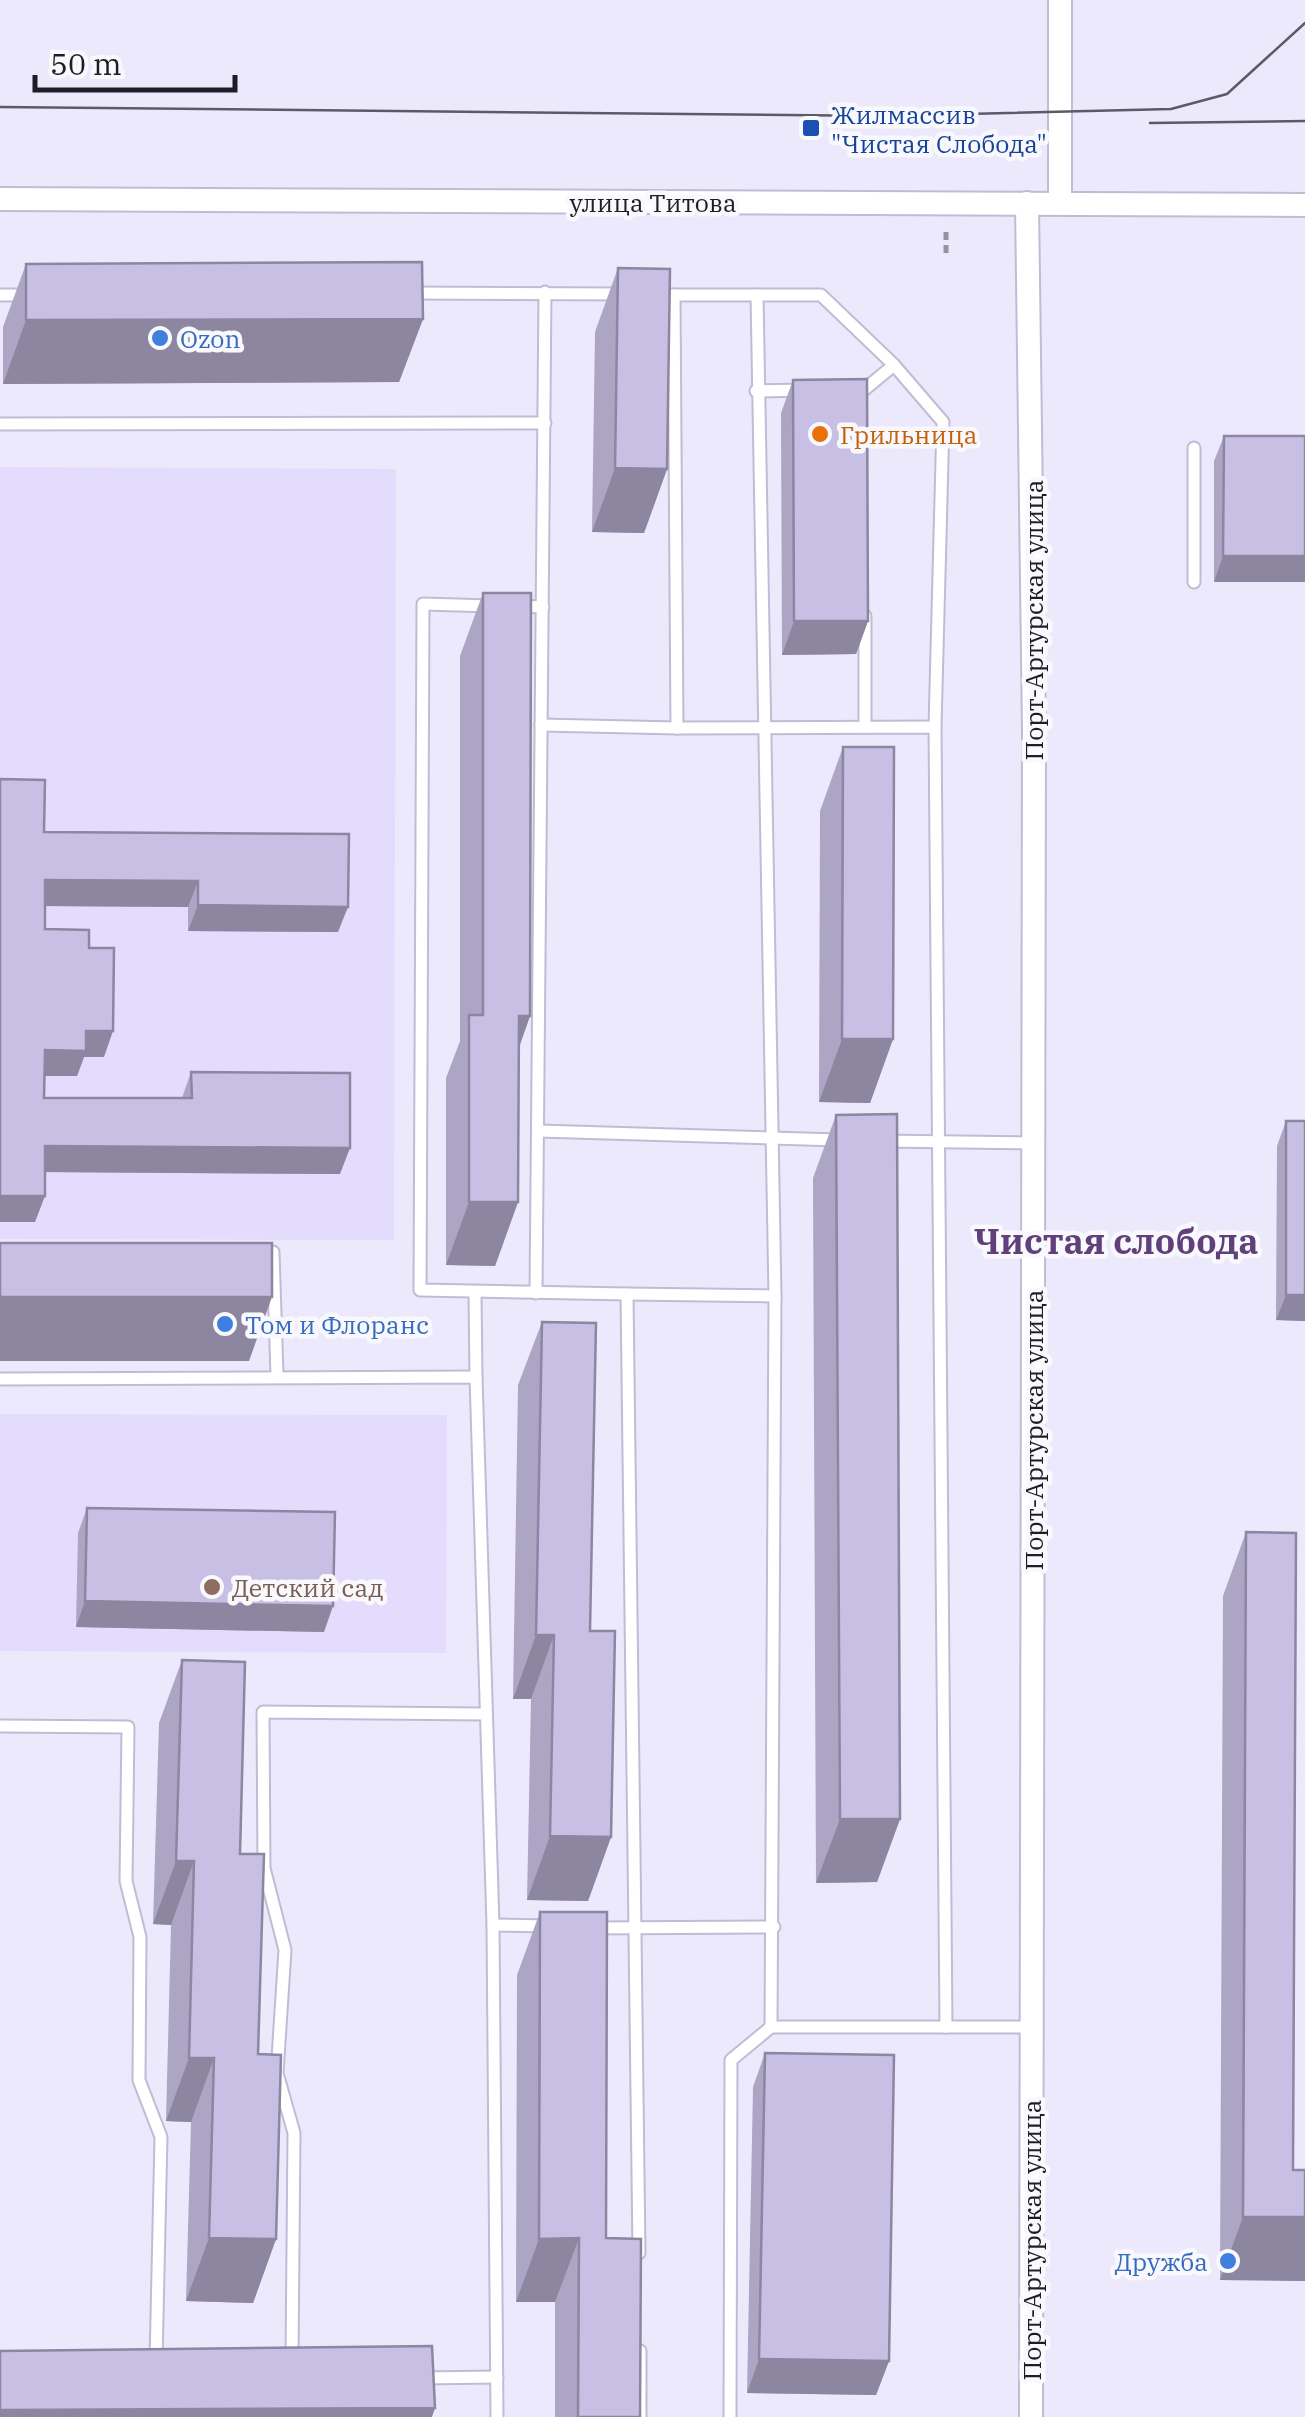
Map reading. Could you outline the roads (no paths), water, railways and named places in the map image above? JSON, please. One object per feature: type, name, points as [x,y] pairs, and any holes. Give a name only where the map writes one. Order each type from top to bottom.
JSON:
[{"type":"street","points":[[1060,0],[1060,203]]},
{"type":"street","name":"улица Титова","points":[[0,199],[1305,205]]},
{"type":"street","name":"Порт-Артурская улица","points":[[1027,203],[1034,732],[1031,2417]]},
{"type":"lane","points":[[536,1293],[545,292]]},
{"type":"lane","points":[[389,293],[820,295],[894,365],[943,422],[936,727],[946,2026]]},
{"type":"lane","points":[[0,295],[39,295]]},
{"type":"lane","points":[[674,295],[677,728]]},
{"type":"lane","points":[[758,295],[756,391],[775,1296],[771,2026]]},
{"type":"lane","points":[[829,390],[865,389],[894,365]]},
{"type":"lane","points":[[865,389],[865,409]]},
{"type":"lane","points":[[756,391],[811,390]]},
{"type":"lane","points":[[0,424],[545,424]]},
{"type":"lane","points":[[1194,448],[1194,582]]},
{"type":"lane","points":[[542,607],[423,604],[420,1290],[775,1296]]},
{"type":"lane","points":[[865,608],[866,727]]},
{"type":"lane","points":[[541,725],[936,727]]},
{"type":"lane","points":[[539,1131],[846,1140]]},
{"type":"lane","points":[[865,1141],[1033,1142]]},
{"type":"lane","points":[[253,1252],[273,1252],[277,1376]]},
{"type":"lane","points":[[475,1292],[493,1925],[496,2417]]},
{"type":"lane","points":[[627,1294],[639,2264]]},
{"type":"lane","points":[[0,1378],[476,1377]]},
{"type":"lane","points":[[292,2379],[294,2132],[277,2073],[285,1950],[264,1868],[262,1712],[484,1714]]},
{"type":"lane","points":[[0,1726],[128,1727],[126,1881],[140,1937],[139,2080],[161,2138],[156,2380]]},
{"type":"lane","points":[[493,1925],[564,1927]]},
{"type":"lane","points":[[581,1927],[774,1926]]},
{"type":"lane","points":[[730,2417],[731,2060],[771,2026],[1031,2027]]},
{"type":"lane","points":[[640,2339],[640,2417]]},
{"type":"lane","points":[[404,2378],[497,2377]]},
{"type":"tram line","points":[[0,107],[885,116],[1171,109],[1227,94],[1305,23]]},
{"type":"tram line","points":[[1150,123],[1305,121]]},
{"type":"place","name":"Жилмассив \"Чистая Слобода\"","points":[[811,128]]},
{"type":"place","name":"Ozon","points":[[160,338]]},
{"type":"place","name":"Грильница","points":[[820,434]]},
{"type":"place","name":"Том и Флоранс","points":[[225,1324]]},
{"type":"place","name":"Детский сад","points":[[212,1587]]},
{"type":"place","name":"Дружба","points":[[1228,2261]]},
{"type":"district","name":"Чистая слобода","points":[[1116,1241]]}]
